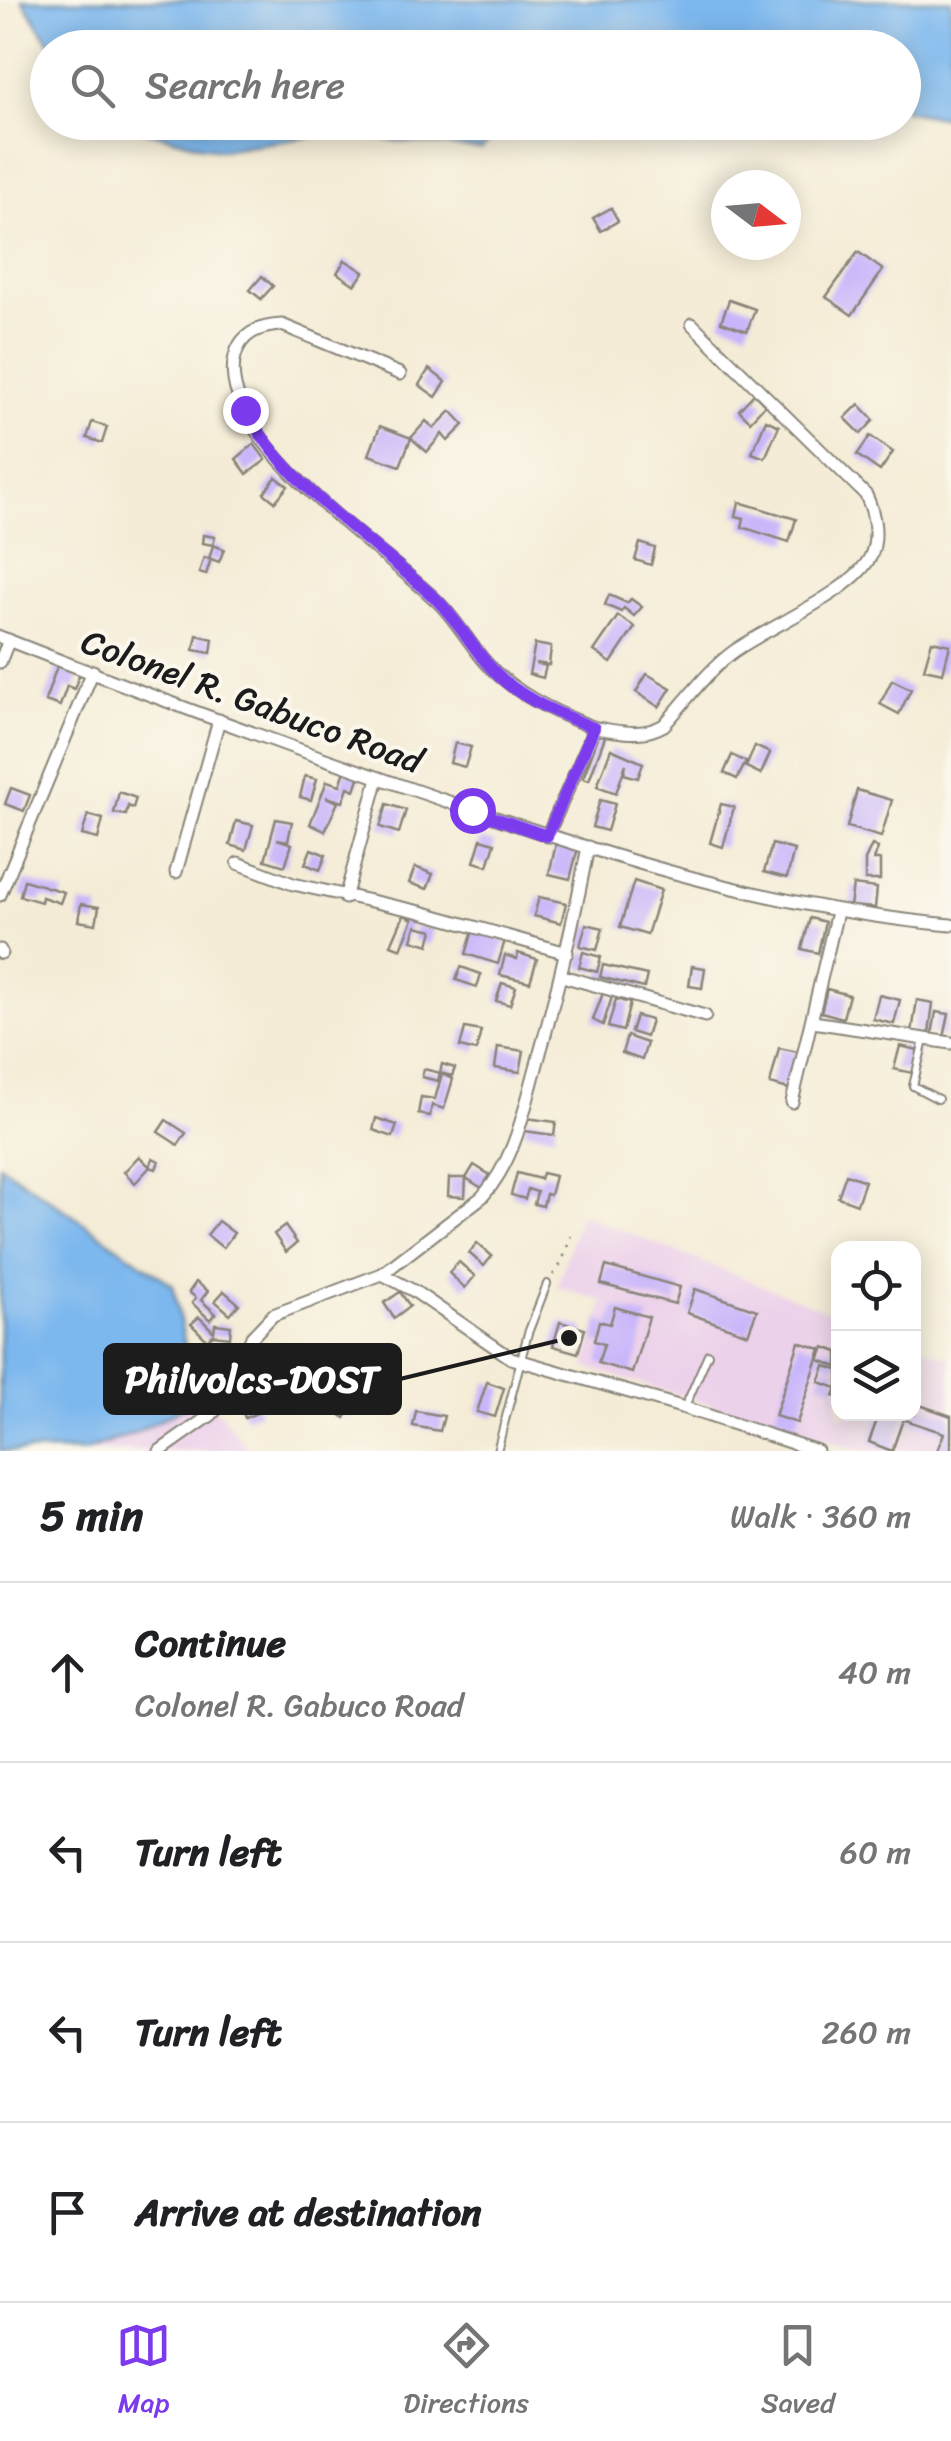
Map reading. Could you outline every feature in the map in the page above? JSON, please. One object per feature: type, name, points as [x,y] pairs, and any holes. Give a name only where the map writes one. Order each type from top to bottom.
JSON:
[{"type":"street","points":[[400,374],[282,325],[252,331],[236,351],[233,369],[236,393],[257,431],[305,488],[438,601],[497,674],[536,701],[594,728],[652,732],[664,725],[730,654],[844,586],[871,555],[874,511],[866,495],[692,324]]},
{"type":"street","points":[[0,662],[4,638]]},
{"type":"street","name":"Colonel R. Gabuco Road","points":[[4,638],[378,778],[547,836],[837,912],[951,925]]},
{"type":"street","points":[[0,895],[93,671]]},
{"type":"street","points":[[176,872],[219,720]]},
{"type":"street","points":[[547,836],[594,728]]},
{"type":"street","points":[[345,898],[378,778]]},
{"type":"street","points":[[160,1451],[228,1397],[252,1337],[273,1315],[382,1274],[496,1182],[518,1133],[562,976],[588,848]]},
{"type":"street","points":[[238,863],[293,884],[421,912],[567,953]]},
{"type":"street","points":[[792,1102],[837,912]]},
{"type":"street","points":[[562,976],[705,1016]]},
{"type":"street","points":[[813,1022],[951,1044]]},
{"type":"street","points":[[382,1274],[522,1362],[685,1408],[816,1451]]},
{"type":"lane","points":[[924,1040],[913,1086],[938,1099]]},
{"type":"lane","points":[[497,1451],[547,1284]]},
{"type":"lane","points":[[685,1408],[708,1354]]},
{"type":"path","points":[[547,1284],[562,1262],[572,1236]]},
{"type":"shaded area","points":[[580,1214],[831,1312],[831,1421],[921,1421],[921,1347],[951,1359],[951,1451],[863,1451],[585,1367],[604,1301],[557,1287]]},
{"type":"shaded area","points":[[196,1401],[216,1409],[250,1451],[85,1451],[132,1434]]},
{"type":"water","points":[[22,0],[951,0],[951,119],[921,113],[921,30],[42,30]]},
{"type":"water","points":[[180,140],[287,140],[219,150]]},
{"type":"water","points":[[389,140],[491,140],[481,149]]},
{"type":"water","points":[[0,1165],[173,1285],[196,1401],[132,1434],[85,1451],[0,1451]]},
{"type":"building","points":[[611,208],[618,221],[601,231],[593,218]]},
{"type":"building","points":[[858,252],[883,270],[852,315],[826,297]]},
{"type":"building","points":[[345,260],[364,272],[355,285],[337,273]]},
{"type":"building","points":[[262,276],[273,286],[261,299],[250,290]]},
{"type":"building","points":[[729,300],[755,309],[747,331],[721,322]]},
{"type":"building","points":[[429,369],[446,382],[436,397],[419,385]]},
{"type":"building","points":[[754,394],[765,405],[750,421],[739,410]]},
{"type":"building","points":[[859,404],[874,420],[861,434],[845,418]]},
{"type":"building","points":[[451,411],[464,425],[448,441],[442,434],[427,452],[411,438],[426,421],[434,428]]},
{"type":"building","points":[[766,420],[779,426],[765,458],[752,453]]},
{"type":"building","points":[[92,422],[107,427],[102,443],[87,438]]},
{"type":"building","points":[[380,426],[411,438],[400,466],[369,455]]},
{"type":"building","points":[[870,436],[893,452],[880,471],[857,455]]},
{"type":"building","points":[[254,444],[266,460],[247,474],[236,459]]},
{"type":"building","points":[[276,477],[288,486],[275,502],[264,493]]},
{"type":"building","points":[[739,502],[796,519],[789,542],[742,527],[744,518],[736,516]]},
{"type":"building","points":[[203,535],[215,537],[213,545],[202,543]]},
{"type":"building","points":[[640,543],[655,548],[651,565],[635,560]]},
{"type":"building","points":[[213,545],[224,549],[219,562],[211,559],[206,575],[199,573],[204,557],[209,559]]},
{"type":"building","points":[[609,595],[627,603],[631,599],[642,607],[634,616],[624,608],[621,612],[605,605]]},
{"type":"building","points":[[618,616],[635,627],[611,663],[594,651]]},
{"type":"building","points":[[197,635],[213,639],[211,653],[194,650]]},
{"type":"building","points":[[932,641],[950,645],[943,673],[924,669]]},
{"type":"building","points":[[535,644],[551,647],[549,665],[535,663],[546,666],[543,678],[529,674]]},
{"type":"building","points":[[57,666],[80,674],[74,689],[67,686],[60,706],[45,701]]},
{"type":"building","points":[[647,674],[671,688],[659,707],[636,692]]},
{"type":"building","points":[[892,680],[911,689],[899,714],[880,704]]},
{"type":"building","points":[[600,732],[606,734],[589,780],[583,778]]},
{"type":"building","points":[[455,743],[471,747],[465,767],[450,763]]},
{"type":"building","points":[[755,746],[770,753],[761,774],[746,767]]},
{"type":"building","points":[[611,749],[643,763],[638,778],[624,774],[626,764],[616,793],[597,786]]},
{"type":"building","points":[[732,755],[746,762],[737,779],[724,773]]},
{"type":"building","points":[[345,771],[360,775],[355,790],[348,787],[343,802],[326,797],[338,802],[325,831],[310,824],[327,781],[340,785]]},
{"type":"building","points":[[305,776],[317,779],[311,800],[300,797]]},
{"type":"building","points":[[11,788],[30,795],[24,811],[5,804]]},
{"type":"building","points":[[857,790],[892,800],[881,837],[847,827]]},
{"type":"building","points":[[119,792],[136,798],[126,815],[114,813]]},
{"type":"building","points":[[600,800],[615,804],[607,831],[592,827]]},
{"type":"building","points":[[387,804],[406,810],[399,833],[380,827]]},
{"type":"building","points":[[721,804],[734,807],[723,847],[710,843]]},
{"type":"building","points":[[88,815],[103,819],[98,839],[82,835]]},
{"type":"building","points":[[276,819],[292,822],[288,841],[277,839],[292,844],[285,866],[265,860]]},
{"type":"building","points":[[236,821],[253,825],[246,850],[230,845]]},
{"type":"building","points":[[481,839],[495,843],[488,866],[474,862]]},
{"type":"building","points":[[556,844],[578,848],[570,879],[549,874]]},
{"type":"building","points":[[772,844],[794,850],[787,878],[764,872]]},
{"type":"building","points":[[872,845],[878,848],[874,860],[880,860],[880,880],[865,880],[865,860]]},
{"type":"building","points":[[311,849],[326,855],[320,870],[305,864]]},
{"type":"building","points":[[415,867],[433,874],[427,889],[409,883]]},
{"type":"building","points":[[24,880],[64,892],[60,903],[20,896]]},
{"type":"building","points":[[634,881],[661,890],[647,935],[620,927]]},
{"type":"building","points":[[853,885],[877,888],[875,908],[850,906]]},
{"type":"building","points":[[539,897],[566,903],[561,923],[534,916]]},
{"type":"building","points":[[81,904],[99,907],[96,924],[78,921]]},
{"type":"building","points":[[404,915],[413,919],[401,949],[391,945]]},
{"type":"building","points":[[810,918],[825,922],[818,953],[802,949]]},
{"type":"building","points":[[586,924],[603,928],[597,950],[580,946]]},
{"type":"building","points":[[416,926],[433,930],[429,945],[412,940]]},
{"type":"building","points":[[473,931],[505,940],[498,964],[466,954]]},
{"type":"building","points":[[583,952],[601,957],[597,972],[579,967]]},
{"type":"building","points":[[518,953],[537,959],[530,982],[500,975],[505,955],[517,959]]},
{"type":"building","points":[[603,965],[647,975],[644,988],[600,977]]},
{"type":"building","points":[[692,966],[705,968],[702,988],[689,986]]},
{"type":"building","points":[[461,967],[481,974],[477,987],[456,980]]},
{"type":"building","points":[[502,983],[516,987],[510,1005],[496,1001]]},
{"type":"building","points":[[827,989],[849,995],[843,1018],[821,1012]]},
{"type":"building","points":[[603,993],[612,997],[603,1025],[593,1020]]},
{"type":"building","points":[[879,995],[900,1000],[894,1024],[873,1019]]},
{"type":"building","points":[[616,999],[630,1003],[623,1031],[608,1027]]},
{"type":"building","points":[[917,1000],[933,1003],[929,1034],[912,1032]]},
{"type":"building","points":[[936,1012],[949,1014],[944,1038],[932,1035]]},
{"type":"building","points":[[636,1016],[651,1020],[646,1037],[631,1032]]},
{"type":"building","points":[[465,1028],[481,1031],[476,1051],[460,1047]]},
{"type":"building","points":[[627,1036],[647,1043],[642,1060],[622,1053]]},
{"type":"building","points":[[900,1046],[918,1050],[913,1073],[894,1069]]},
{"type":"building","points":[[498,1047],[524,1051],[520,1072],[495,1068]]},
{"type":"building","points":[[779,1048],[798,1052],[789,1089],[770,1084]]},
{"type":"building","points":[[442,1064],[455,1068],[452,1076],[440,1073]]},
{"type":"building","points":[[424,1069],[440,1073],[438,1081],[422,1077]]},
{"type":"building","points":[[442,1074],[453,1079],[444,1109],[432,1105],[430,1116],[418,1114],[421,1097],[435,1099]]},
{"type":"building","points":[[376,1118],[397,1125],[393,1137],[373,1130]]},
{"type":"building","points":[[526,1118],[556,1122],[554,1135],[524,1131]]},
{"type":"building","points":[[166,1120],[186,1133],[178,1145],[158,1132]]},
{"type":"building","points":[[139,1156],[150,1167],[135,1183],[124,1172]]},
{"type":"building","points":[[474,1165],[490,1175],[482,1188],[466,1178]]},
{"type":"building","points":[[517,1173],[540,1179],[542,1173],[555,1176],[543,1206],[534,1204],[537,1192],[528,1189],[525,1199],[511,1195]]},
{"type":"building","points":[[846,1174],[865,1181],[857,1204],[838,1197]]},
{"type":"building","points":[[449,1178],[466,1178],[465,1197],[448,1196]]},
{"type":"building","points":[[218,1221],[234,1233],[223,1248],[207,1235]]},
{"type":"building","points":[[285,1226],[297,1243],[286,1252],[274,1234]]},
{"type":"building","points":[[477,1243],[492,1256],[484,1266],[469,1253]]},
{"type":"building","points":[[459,1262],[475,1276],[465,1288],[449,1273]]},
{"type":"building","points":[[606,1266],[680,1287],[675,1304],[601,1284]]},
{"type":"building","points":[[196,1282],[208,1291],[201,1300],[216,1314],[210,1320],[192,1303],[196,1298],[189,1292]]},
{"type":"building","points":[[695,1289],[757,1310],[748,1334],[687,1313]]},
{"type":"building","points":[[224,1291],[239,1304],[230,1314],[215,1301]]},
{"type":"building","points":[[400,1292],[410,1306],[394,1318],[384,1303]]},
{"type":"building","points":[[615,1307],[649,1317],[632,1373],[598,1363],[604,1344],[594,1341],[599,1321],[610,1324]]},
{"type":"building","points":[[199,1317],[214,1332],[215,1324],[231,1326],[230,1337],[213,1335],[207,1340],[191,1324]]},
{"type":"building","points":[[560,1322],[585,1329],[578,1353],[553,1346]]},
{"type":"building","points":[[799,1342],[821,1349],[797,1423],[775,1416]]},
{"type":"building","points":[[824,1347],[831,1350],[831,1364],[819,1360]]},
{"type":"building","points":[[825,1366],[831,1368],[831,1386],[819,1382]]},
{"type":"building","points":[[487,1382],[504,1388],[495,1417],[477,1412]]},
{"type":"building","points":[[324,1389],[351,1409],[345,1418],[331,1409],[327,1413],[314,1401]]},
{"type":"building","points":[[252,1395],[259,1412],[245,1418],[238,1400]]},
{"type":"building","points":[[921,1405],[951,1416],[951,1451],[937,1451],[944,1433],[908,1421],[921,1421]]},
{"type":"building","points":[[416,1411],[444,1416],[440,1431],[413,1426]]},
{"type":"building","points":[[876,1421],[903,1421],[892,1451],[869,1442]]},
{"type":"place","name":"Philvolcs-DOST","points":[[569,1338]]},
{"type":"route","points":[[245,410],[278,459],[305,488],[438,601],[497,674],[536,701],[594,728],[547,836],[472,810]]}]
